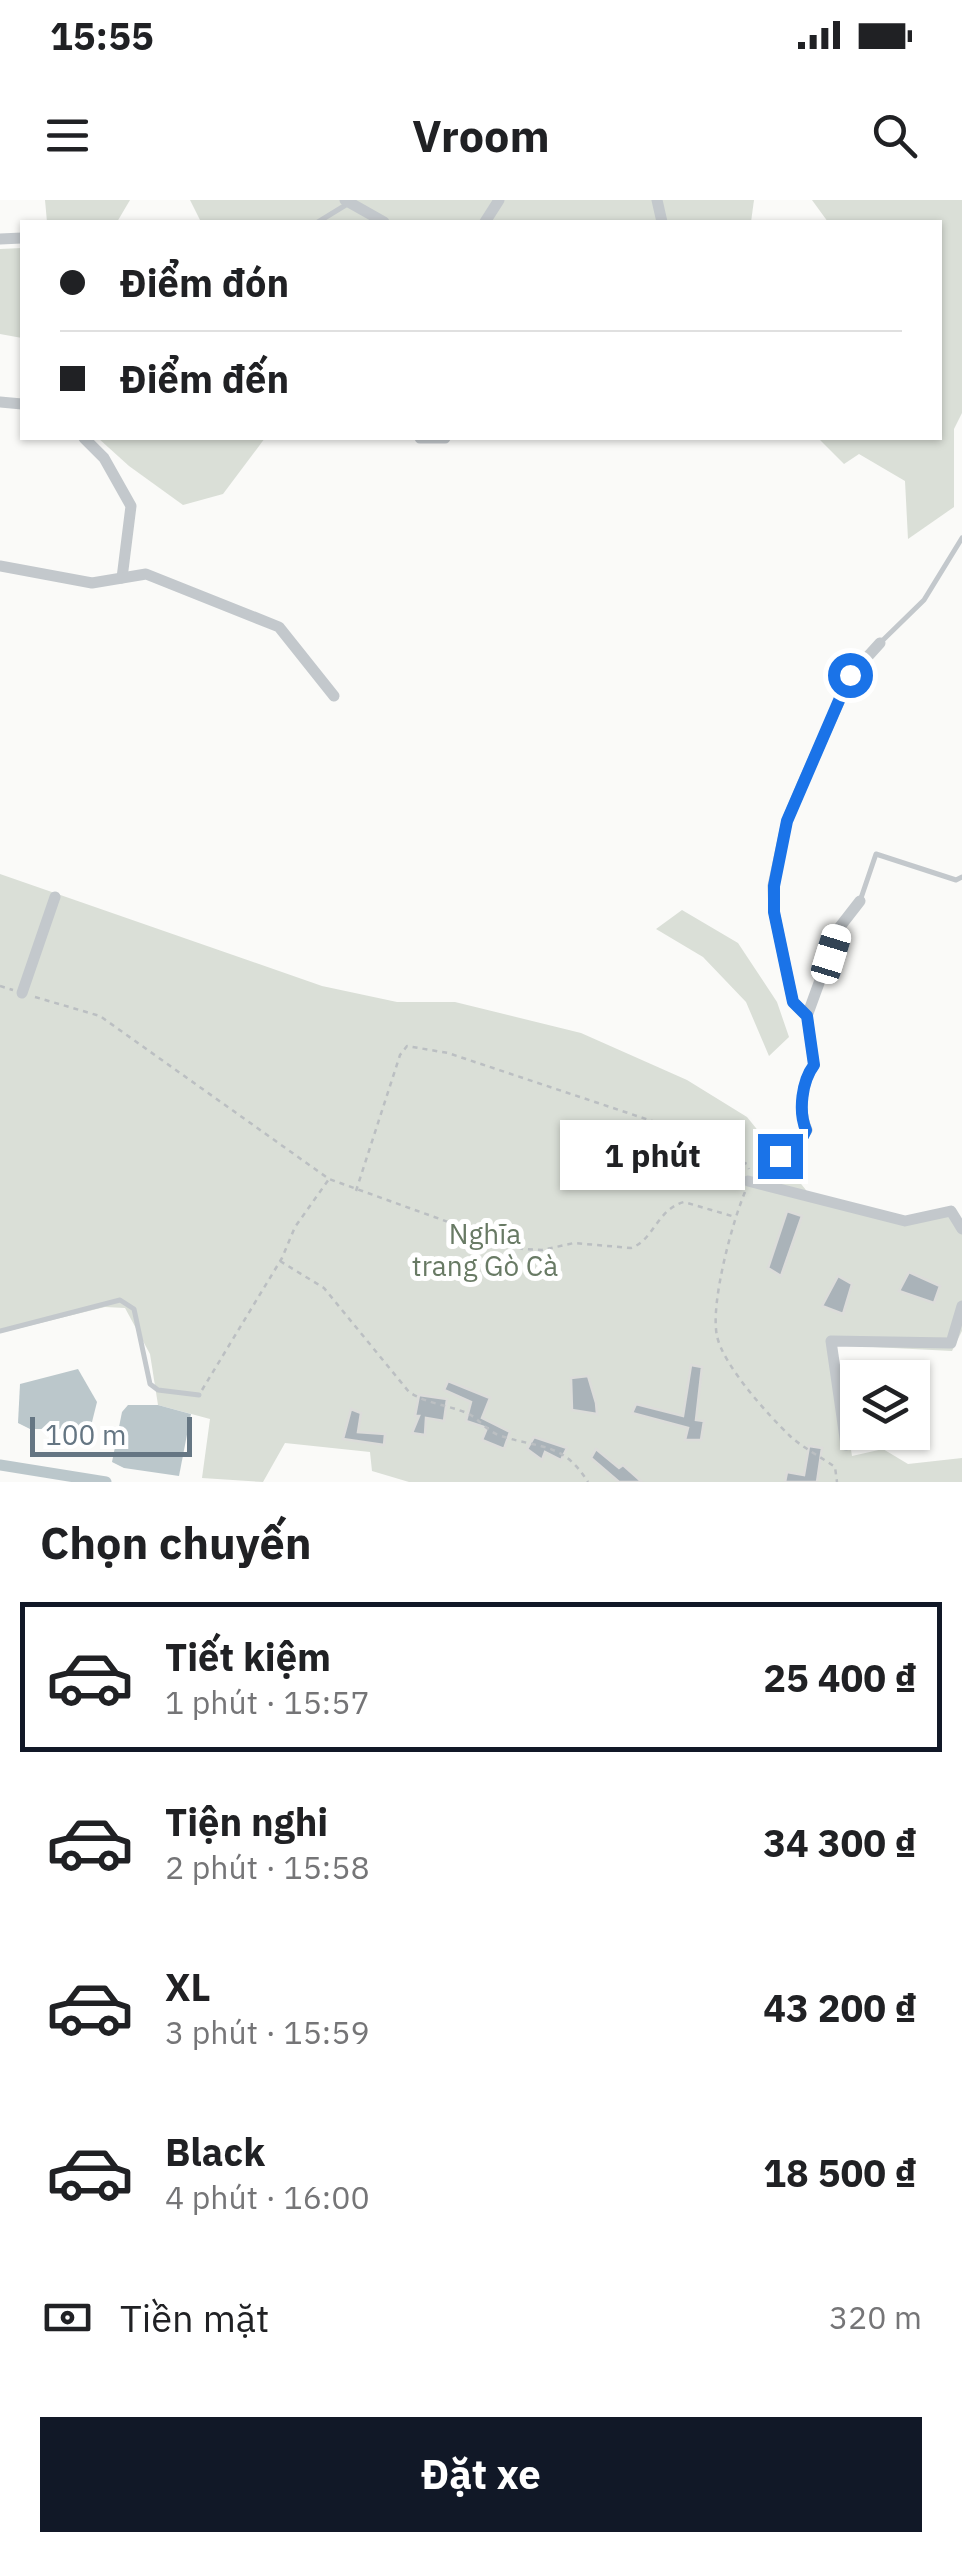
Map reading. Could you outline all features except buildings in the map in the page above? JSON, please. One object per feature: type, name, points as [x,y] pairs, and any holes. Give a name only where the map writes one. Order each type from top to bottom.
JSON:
[{"type":"street","points":[[347,201],[380,220]]},
{"type":"street","points":[[86,440],[104,458],[131,506],[122,578]]},
{"type":"street","points":[[0,566],[92,583],[146,574],[280,627],[334,696]]},
{"type":"street","points":[[807,1016],[793,1002],[774,912],[774,886],[787,821],[850,675],[880,643]]},
{"type":"street","points":[[22,993],[56,897]]},
{"type":"street","points":[[780,1156],[786,1144],[803,1136],[806,1130],[802,1119],[806,1076],[814,1065],[807,1016],[839,928],[860,901]]},
{"type":"street","points":[[748,1181],[905,1221],[951,1212],[962,1229]]},
{"type":"street","points":[[840,1403],[831,1341],[952,1343],[962,1306]]},
{"type":"lane","points":[[321,220],[347,201]]},
{"type":"lane","points":[[880,643],[924,600],[962,538]]},
{"type":"lane","points":[[856,916],[876,854],[956,880],[962,877]]},
{"type":"lane","points":[[0,1330],[126,1301],[134,1309],[150,1384],[158,1390],[199,1395]]},
{"type":"path","points":[[0,986],[100,1016],[329,1179],[523,1250],[574,1242],[630,1248],[639,1245],[663,1212],[684,1202],[735,1216]]},
{"type":"path","points":[[356,1191],[400,1056],[408,1046],[448,1053],[682,1131],[747,1164],[748,1181],[727,1237],[716,1335],[728,1361],[791,1437],[836,1467],[837,1482]]},
{"type":"path","points":[[199,1395],[280,1261],[296,1227],[329,1179]]},
{"type":"path","points":[[280,1261],[324,1288],[409,1392],[419,1399],[469,1414],[495,1435],[567,1455],[588,1482]]},
{"type":"green space","points":[[45,200],[130,200],[118,220],[47,220]]},
{"type":"green space","points":[[190,200],[754,200],[751,220],[200,220]]},
{"type":"green space","points":[[812,200],[962,200],[962,413],[954,429],[954,507],[908,539],[905,481],[859,454],[844,464],[820,440],[942,440],[942,220],[827,220]]},
{"type":"green space","points":[[20,248],[20,338],[0,334],[0,249]]},
{"type":"green space","points":[[100,440],[264,440],[223,494],[183,505]]},
{"type":"green space","name":"Nghĩa trang Gò Cà","points":[[0,874],[322,986],[397,1002],[455,1002],[581,1033],[687,1080],[747,1117],[810,1195],[917,1220],[947,1208],[962,1223],[962,1331],[952,1351],[834,1345],[840,1382],[840,1450],[851,1450],[852,1456],[885,1450],[908,1464],[962,1458],[962,1482],[409,1482],[372,1471],[370,1452],[285,1443],[263,1482],[202,1478],[210,1419],[158,1405],[150,1354],[125,1308],[105,1307],[0,1333]]},
{"type":"green space","points":[[682,910],[738,943],[777,1002],[789,1037],[769,1056],[746,1002],[703,957],[656,929]]},
{"type":"shaded area","points":[[78,1369],[97,1402],[86,1429],[30,1429],[18,1423],[20,1384]]},
{"type":"shaded area","points":[[128,1405],[158,1405],[191,1414],[179,1476],[124,1468],[112,1462],[122,1412]]},
{"type":"waterway","points":[[0,1465],[106,1482]]},
{"type":"route","points":[[780,1156],[786,1144],[803,1136],[806,1130],[802,1119],[806,1076],[814,1065],[807,1016],[793,1002],[774,912],[774,886],[787,821],[850,675]]}]
